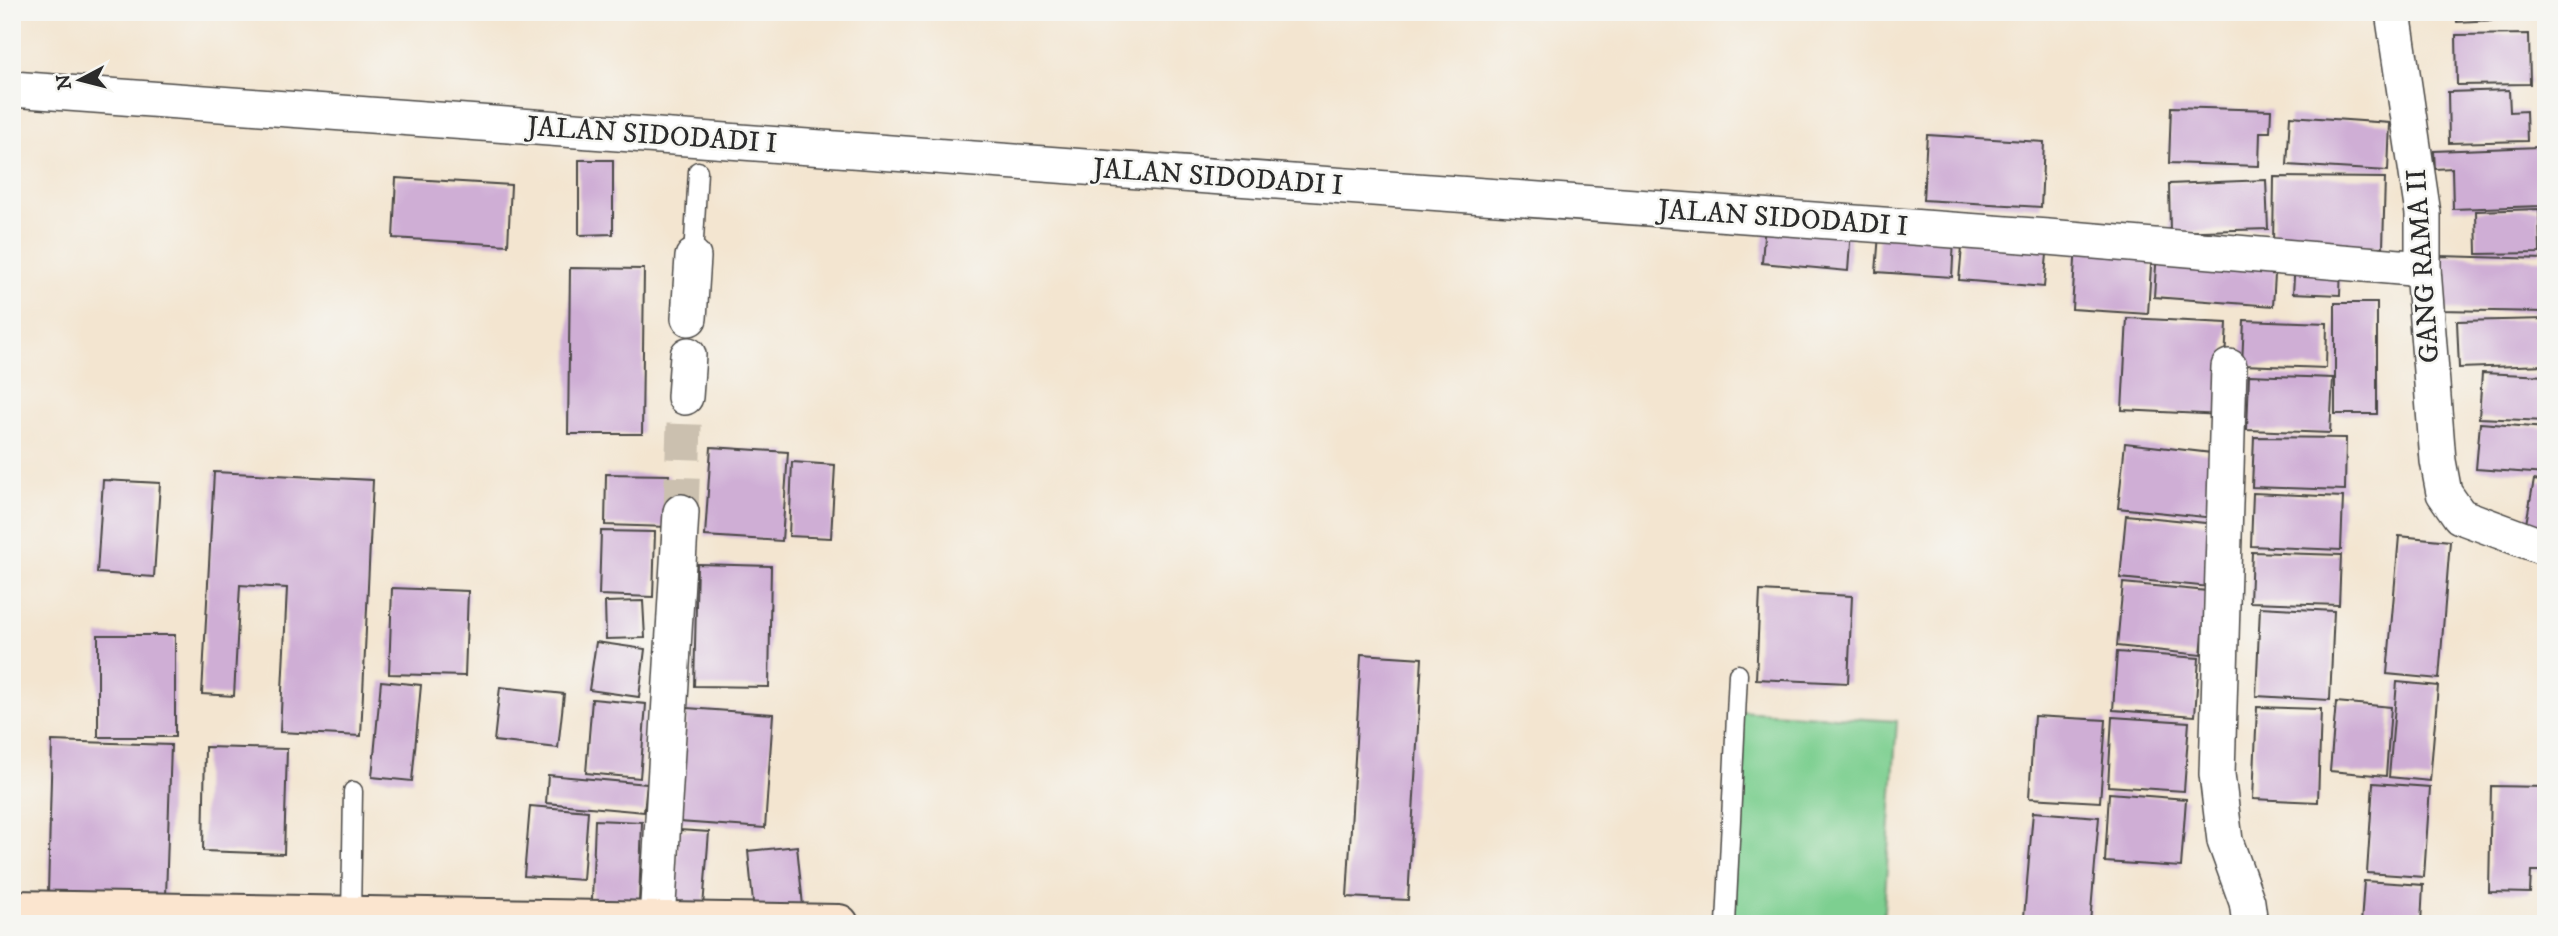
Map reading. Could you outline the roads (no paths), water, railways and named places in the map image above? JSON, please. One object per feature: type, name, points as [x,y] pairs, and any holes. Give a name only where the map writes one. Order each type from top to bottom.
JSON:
[{"type":"street","name":"GANG RAMA II","points":[[2393,12],[2423,214],[2423,269],[2438,461],[2444,493],[2460,516],[2546,548]]},
{"type":"street","name":"JALAN SIDODADI I","points":[[12,89],[1993,233],[2423,269]]},
{"type":"street","points":[[689,318],[693,257]]},
{"type":"street","points":[[685,397],[688,355]]},
{"type":"street","points":[[2230,368],[2217,774],[2225,841],[2247,902],[2250,924]]},
{"type":"street","points":[[657,921],[681,512]]},
{"type":"street","points":[[12,910],[839,924]]},
{"type":"lane","points":[[693,257],[698,172]]},
{"type":"lane","points":[[1726,924],[1738,674]]},
{"type":"lane","points":[[351,916],[353,791]]},
{"type":"tunnel","points":[[681,512],[685,397]]}]
